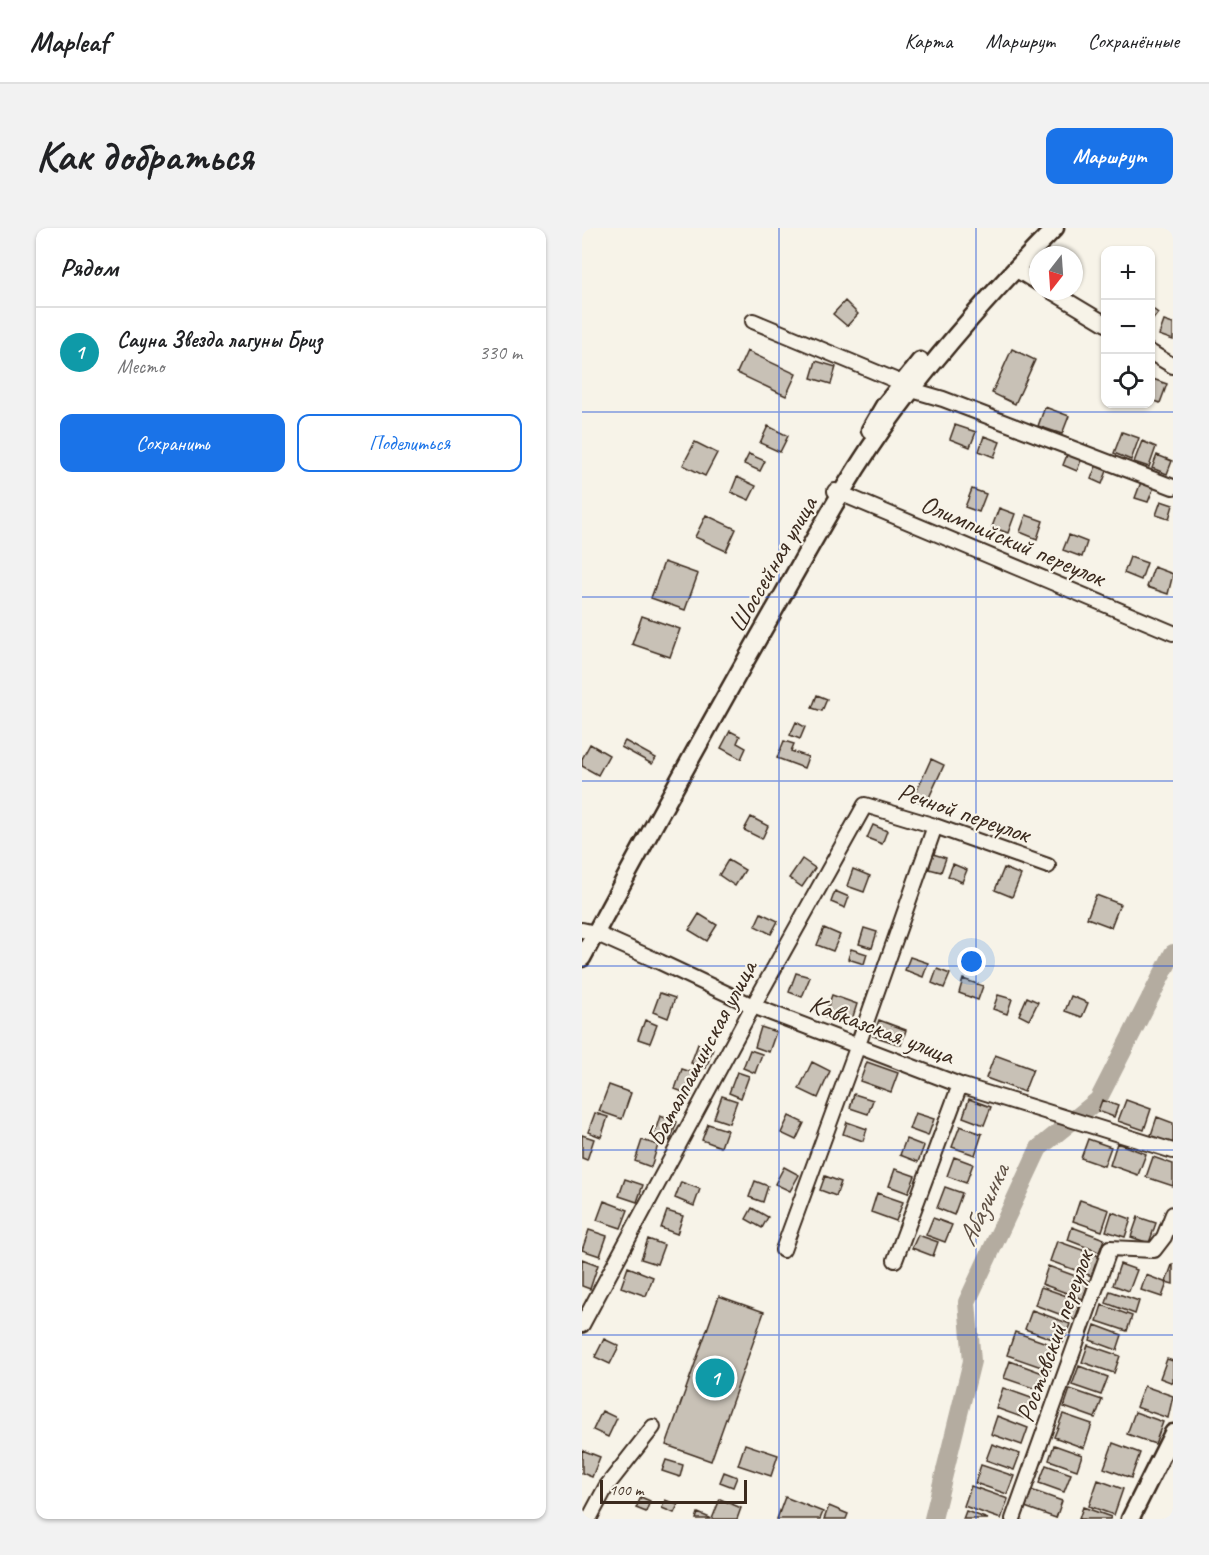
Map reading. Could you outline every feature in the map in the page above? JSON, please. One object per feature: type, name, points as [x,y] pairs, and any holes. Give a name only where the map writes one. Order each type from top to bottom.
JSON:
[{"type":"main road","name":"Шоссейная улица","points":[[582,948],[838,492],[893,414],[907,387],[963,312],[1046,228]]},
{"type":"main road","name":"Шоссейная улица","points":[[907,387],[1055,228]]},
{"type":"main road","name":"Шоссейная улица","points":[[582,958],[589,932]]},
{"type":"main road","points":[[1130,1519],[1173,1433]]},
{"type":"street","points":[[1015,269],[1029,278]]},
{"type":"street","points":[[1066,300],[1101,321]]},
{"type":"street","points":[[753,321],[907,387],[1173,487]]},
{"type":"street","points":[[1153,354],[1173,366]]},
{"type":"street","name":"Олимпийский переулок","points":[[838,492],[1173,633]]},
{"type":"street","name":"Речной переулок","points":[[865,805],[935,826],[1048,866]]},
{"type":"street","name":"Баталпашинская улица","points":[[582,1325],[753,1006],[865,805]]},
{"type":"street","points":[[783,1250],[935,826]]},
{"type":"street","name":"Кавказская улица","points":[[589,932],[753,1006],[960,1085],[1173,1151]]},
{"type":"street","points":[[895,1260],[960,1085]]},
{"type":"street","name":"Ростовский переулок","points":[[1013,1519],[1110,1248],[1154,1250],[1164,1237],[1173,1214]]},
{"type":"street","points":[[589,1519],[606,1487],[653,1427]]},
{"type":"building","points":[[845,301],[858,314],[847,326],[833,314]]},
{"type":"building","points":[[1164,321],[1173,324],[1173,340],[1159,335]]},
{"type":"building","points":[[1012,349],[1035,360],[1015,404],[992,393]]},
{"type":"building","points":[[747,351],[796,374],[786,396],[737,373]]},
{"type":"building","points":[[816,361],[836,367],[831,384],[811,378]]},
{"type":"building","points":[[1155,380],[1167,384],[1160,403],[1155,401]]},
{"type":"building","points":[[1045,407],[1069,416],[1062,434],[1038,426]]},
{"type":"building","points":[[955,425],[976,432],[970,447],[950,439]]},
{"type":"building","points":[[768,426],[788,436],[780,452],[760,443]]},
{"type":"building","points":[[1122,432],[1139,438],[1131,460],[1114,453]]},
{"type":"building","points":[[984,436],[1000,442],[994,457],[979,451]]},
{"type":"building","points":[[1142,441],[1156,447],[1149,467],[1134,462]]},
{"type":"building","points":[[695,442],[717,453],[705,476],[683,465]]},
{"type":"building","points":[[1069,450],[1083,455],[1077,471],[1063,465]]},
{"type":"building","points":[[749,454],[765,461],[760,471],[744,464]]},
{"type":"building","points":[[1157,455],[1172,461],[1167,474],[1152,468]]},
{"type":"building","points":[[1096,466],[1107,471],[1102,484],[1091,479]]},
{"type":"building","points":[[737,477],[756,486],[749,500],[731,492]]},
{"type":"building","points":[[1141,482],[1154,487],[1148,502],[1135,498]]},
{"type":"building","points":[[972,489],[986,494],[979,512],[965,507]]},
{"type":"building","points":[[1161,501],[1173,505],[1169,519],[1156,515]]},
{"type":"building","points":[[999,508],[1015,514],[1008,533],[992,527]]},
{"type":"building","points":[[706,515],[736,529],[726,551],[695,537]]},
{"type":"building","points":[[1026,515],[1043,521],[1037,539],[1020,532]]},
{"type":"building","points":[[1069,535],[1087,542],[1082,557],[1063,550]]},
{"type":"building","points":[[1130,557],[1147,563],[1141,580],[1124,573]]},
{"type":"building","points":[[664,562],[698,574],[685,610],[651,598]]},
{"type":"building","points":[[1154,567],[1173,574],[1168,594],[1147,587]]},
{"type":"building","points":[[642,616],[680,629],[670,657],[632,644]]},
{"type":"building","points":[[817,695],[827,699],[822,711],[812,708]]},
{"type":"building","points":[[796,722],[805,727],[800,739],[790,735]]},
{"type":"building","points":[[730,731],[740,736],[737,743],[746,748],[741,759],[721,748]]},
{"type":"building","points":[[625,741],[656,758],[652,764],[621,747]]},
{"type":"building","points":[[784,741],[794,744],[791,751],[808,757],[804,768],[777,758]]},
{"type":"building","points":[[590,744],[609,755],[598,775],[582,766],[582,759]]},
{"type":"building","points":[[931,759],[944,765],[926,804],[913,799]]},
{"type":"building","points":[[751,817],[768,826],[762,839],[744,830]]},
{"type":"building","points":[[873,825],[887,831],[882,844],[867,838]]},
{"type":"building","points":[[933,854],[946,858],[941,872],[929,869]]},
{"type":"building","points":[[802,859],[815,868],[802,887],[789,878]]},
{"type":"building","points":[[728,860],[745,870],[735,886],[719,875]]},
{"type":"building","points":[[953,864],[967,870],[962,882],[948,876]]},
{"type":"building","points":[[1004,868],[1021,875],[1012,897],[995,890]]},
{"type":"building","points":[[853,869],[870,876],[864,892],[847,886]]},
{"type":"building","points":[[835,891],[849,897],[845,908],[831,902]]},
{"type":"building","points":[[1096,895],[1120,904],[1111,927],[1087,918]]},
{"type":"building","points":[[761,913],[778,921],[771,934],[755,926]]},
{"type":"building","points":[[699,914],[717,925],[707,941],[689,930]]},
{"type":"building","points":[[824,928],[840,935],[833,951],[817,945]]},
{"type":"building","points":[[864,928],[877,932],[872,948],[859,944]]},
{"type":"building","points":[[851,949],[867,954],[864,964],[848,959]]},
{"type":"building","points":[[910,957],[928,963],[923,977],[905,970]]},
{"type":"building","points":[[937,969],[950,974],[944,988],[932,983]]},
{"type":"building","points":[[796,973],[810,977],[802,997],[789,992]]},
{"type":"building","points":[[963,979],[983,986],[978,1000],[959,993]]},
{"type":"building","points":[[660,993],[675,998],[668,1018],[653,1012]]},
{"type":"building","points":[[832,995],[857,1004],[850,1026],[824,1017]]},
{"type":"building","points":[[998,995],[1012,999],[1007,1014],[993,1009]]},
{"type":"building","points":[[1071,996],[1088,1003],[1082,1017],[1065,1011]]},
{"type":"building","points":[[1027,997],[1038,1002],[1029,1020],[1019,1015]]},
{"type":"building","points":[[645,1020],[657,1025],[650,1043],[638,1039]]},
{"type":"building","points":[[879,1020],[906,1030],[901,1045],[873,1036]]},
{"type":"building","points":[[761,1027],[776,1032],[769,1052],[755,1047]]},
{"type":"building","points":[[698,1044],[713,1049],[706,1068],[691,1063]]},
{"type":"building","points":[[750,1050],[762,1054],[755,1073],[743,1068]]},
{"type":"building","points":[[995,1055],[1033,1069],[1024,1092],[986,1078]]},
{"type":"building","points":[[812,1062],[830,1071],[818,1098],[799,1089]]},
{"type":"building","points":[[867,1062],[898,1073],[891,1092],[860,1081]]},
{"type":"building","points":[[682,1069],[698,1074],[691,1095],[675,1089]]},
{"type":"building","points":[[737,1072],[749,1076],[741,1098],[729,1093]]},
{"type":"building","points":[[609,1085],[631,1093],[622,1119],[599,1111]]},
{"type":"building","points":[[854,1094],[873,1100],[868,1114],[850,1108]]},
{"type":"building","points":[[722,1096],[737,1101],[729,1123],[714,1118]]},
{"type":"building","points":[[969,1099],[991,1107],[984,1125],[963,1117]]},
{"type":"building","points":[[1102,1100],[1118,1106],[1114,1117],[1098,1111]]},
{"type":"building","points":[[1126,1100],[1151,1109],[1144,1130],[1118,1121]]},
{"type":"building","points":[[595,1113],[608,1117],[601,1137],[588,1132]]},
{"type":"building","points":[[915,1113],[934,1119],[928,1136],[909,1129]]},
{"type":"building","points":[[660,1116],[677,1122],[670,1141],[654,1135]]},
{"type":"building","points":[[789,1116],[804,1123],[796,1140],[781,1133]]},
{"type":"building","points":[[1157,1117],[1173,1123],[1173,1146],[1150,1138]]},
{"type":"building","points":[[847,1122],[867,1129],[863,1141],[843,1134]]},
{"type":"building","points":[[708,1124],[727,1130],[721,1147],[702,1140]]},
{"type":"building","points":[[960,1126],[982,1134],[975,1155],[952,1147]]},
{"type":"building","points":[[582,1135],[594,1139],[587,1160],[582,1158]]},
{"type":"building","points":[[906,1139],[924,1146],[918,1162],[900,1155]]},
{"type":"building","points":[[1088,1139],[1111,1147],[1104,1166],[1081,1158]]},
{"type":"building","points":[[642,1140],[658,1145],[651,1167],[635,1161]]},
{"type":"building","points":[[1117,1143],[1146,1154],[1138,1175],[1110,1165]]},
{"type":"building","points":[[954,1157],[973,1164],[966,1183],[947,1176]]},
{"type":"building","points":[[1153,1157],[1173,1164],[1173,1186],[1146,1177]]},
{"type":"building","points":[[784,1167],[799,1175],[790,1191],[775,1184]]},
{"type":"building","points":[[895,1169],[915,1176],[908,1193],[889,1186]]},
{"type":"building","points":[[825,1176],[841,1182],[836,1196],[820,1190]]},
{"type":"building","points":[[625,1179],[643,1185],[637,1202],[619,1196]]},
{"type":"building","points":[[755,1181],[768,1186],[763,1202],[749,1197]]},
{"type":"building","points":[[681,1182],[700,1189],[694,1206],[675,1198]]},
{"type":"building","points":[[945,1187],[962,1193],[954,1215],[937,1208]]},
{"type":"building","points":[[877,1193],[903,1202],[896,1221],[871,1212]]},
{"type":"building","points":[[1080,1200],[1109,1210],[1102,1231],[1073,1221]]},
{"type":"building","points":[[604,1201],[628,1210],[621,1228],[597,1220]]},
{"type":"building","points":[[752,1208],[768,1217],[762,1228],[746,1219]]},
{"type":"building","points":[[667,1211],[683,1216],[677,1234],[661,1228]]},
{"type":"building","points":[[1112,1212],[1131,1219],[1125,1237],[1106,1231]]},
{"type":"building","points":[[1138,1217],[1156,1223],[1149,1243],[1131,1237]]},
{"type":"building","points":[[933,1218],[952,1225],[945,1242],[926,1235]]},
{"type":"building","points":[[1072,1227],[1104,1239],[1099,1252],[1068,1240]]},
{"type":"building","points":[[589,1230],[607,1236],[600,1256],[582,1250]]},
{"type":"building","points":[[918,1235],[938,1242],[933,1256],[912,1248]]},
{"type":"building","points":[[648,1239],[664,1245],[657,1264],[641,1259]]},
{"type":"building","points":[[1057,1241],[1099,1256],[1092,1276],[1050,1261]]},
{"type":"building","points":[[582,1259],[598,1265],[590,1289],[582,1286]]},
{"type":"building","points":[[1120,1264],[1137,1270],[1129,1291],[1113,1285]]},
{"type":"building","points":[[1173,1265],[1173,1284],[1166,1282]]},
{"type":"building","points":[[1048,1266],[1089,1281],[1083,1299],[1042,1284]]},
{"type":"building","points":[[628,1267],[653,1277],[646,1296],[621,1287]]},
{"type":"building","points":[[1146,1275],[1167,1283],[1162,1297],[1141,1290]]},
{"type":"building","points":[[1041,1287],[1081,1301],[1075,1320],[1035,1305]]},
{"type":"building","points":[[1110,1291],[1139,1301],[1135,1314],[1106,1303]]},
{"type":"building","points":[[719,1296],[764,1312],[711,1461],[666,1445]]},
{"type":"building","points":[[1102,1305],[1132,1316],[1127,1331],[1097,1321]]},
{"type":"building","points":[[1032,1310],[1070,1324],[1063,1343],[1025,1329]]},
{"type":"building","points":[[1095,1325],[1122,1335],[1117,1350],[1090,1340]]},
{"type":"building","points":[[1015,1332],[1058,1347],[1050,1370],[1007,1355]]},
{"type":"building","points":[[604,1339],[619,1346],[610,1364],[595,1357]]},
{"type":"building","points":[[1088,1345],[1120,1356],[1114,1373],[1082,1362]]},
{"type":"building","points":[[1167,1359],[1173,1361],[1173,1383],[1160,1378]]},
{"type":"building","points":[[1010,1361],[1048,1375],[1042,1391],[1004,1378]]},
{"type":"building","points":[[1079,1366],[1108,1377],[1101,1395],[1072,1385]]},
{"type":"building","points":[[1144,1386],[1173,1396],[1168,1418],[1136,1407]]},
{"type":"building","points":[[1003,1388],[1034,1399],[1027,1419],[996,1408]]},
{"type":"building","points":[[1070,1389],[1102,1400],[1095,1418],[1064,1407]]},
{"type":"building","points":[[602,1411],[617,1418],[608,1437],[593,1430]]},
{"type":"building","points":[[1135,1412],[1163,1422],[1155,1444],[1127,1434]]},
{"type":"building","points":[[1063,1414],[1092,1424],[1084,1448],[1054,1437]]},
{"type":"building","points":[[997,1416],[1028,1428],[1022,1445],[991,1434]]},
{"type":"building","points":[[1113,1443],[1140,1453],[1131,1478],[1104,1468]]},
{"type":"building","points":[[745,1444],[778,1455],[771,1476],[738,1465]]},
{"type":"building","points":[[992,1444],[1020,1454],[1014,1470],[986,1460]]},
{"type":"building","points":[[1054,1445],[1082,1455],[1077,1470],[1049,1460]]},
{"type":"building","points":[[582,1450],[600,1457],[592,1477],[582,1473]]},
{"type":"building","points":[[666,1460],[683,1465],[680,1477],[662,1471]]},
{"type":"building","points":[[981,1465],[1014,1476],[1007,1494],[975,1483]]},
{"type":"building","points":[[1046,1465],[1071,1474],[1064,1492],[1039,1483]]},
{"type":"building","points":[[724,1472],[737,1477],[733,1487],[720,1482]]},
{"type":"building","points":[[1098,1480],[1123,1489],[1114,1515],[1089,1506]]},
{"type":"building","points":[[971,1486],[1008,1499],[1001,1519],[964,1506]]},
{"type":"building","points":[[1031,1490],[1062,1501],[1056,1518],[1025,1507]]},
{"type":"building","points":[[641,1497],[650,1501],[646,1512],[636,1508]]},
{"type":"building","points":[[785,1497],[823,1512],[820,1519],[777,1519]]},
{"type":"building","points":[[720,1499],[741,1508],[737,1519],[712,1519]]},
{"type":"building","points":[[665,1500],[678,1505],[674,1513],[662,1508]]},
{"type":"building","points":[[829,1506],[848,1514],[846,1519],[824,1519]]},
{"type":"building","points":[[1083,1507],[1111,1517],[1110,1519],[1079,1519]]},
{"type":"building","points":[[966,1511],[988,1519],[963,1519]]},
{"type":"building","points":[[698,1513],[710,1518],[710,1519],[696,1519]]},
{"type":"waterway","name":"Абазинка","points":[[933,1519],[972,1361],[967,1302],[1039,1148],[1098,1100],[1173,953]]},
{"type":"place","name":"Сауна Звезда лагуны Бриз","points":[[715,1378]]}]
